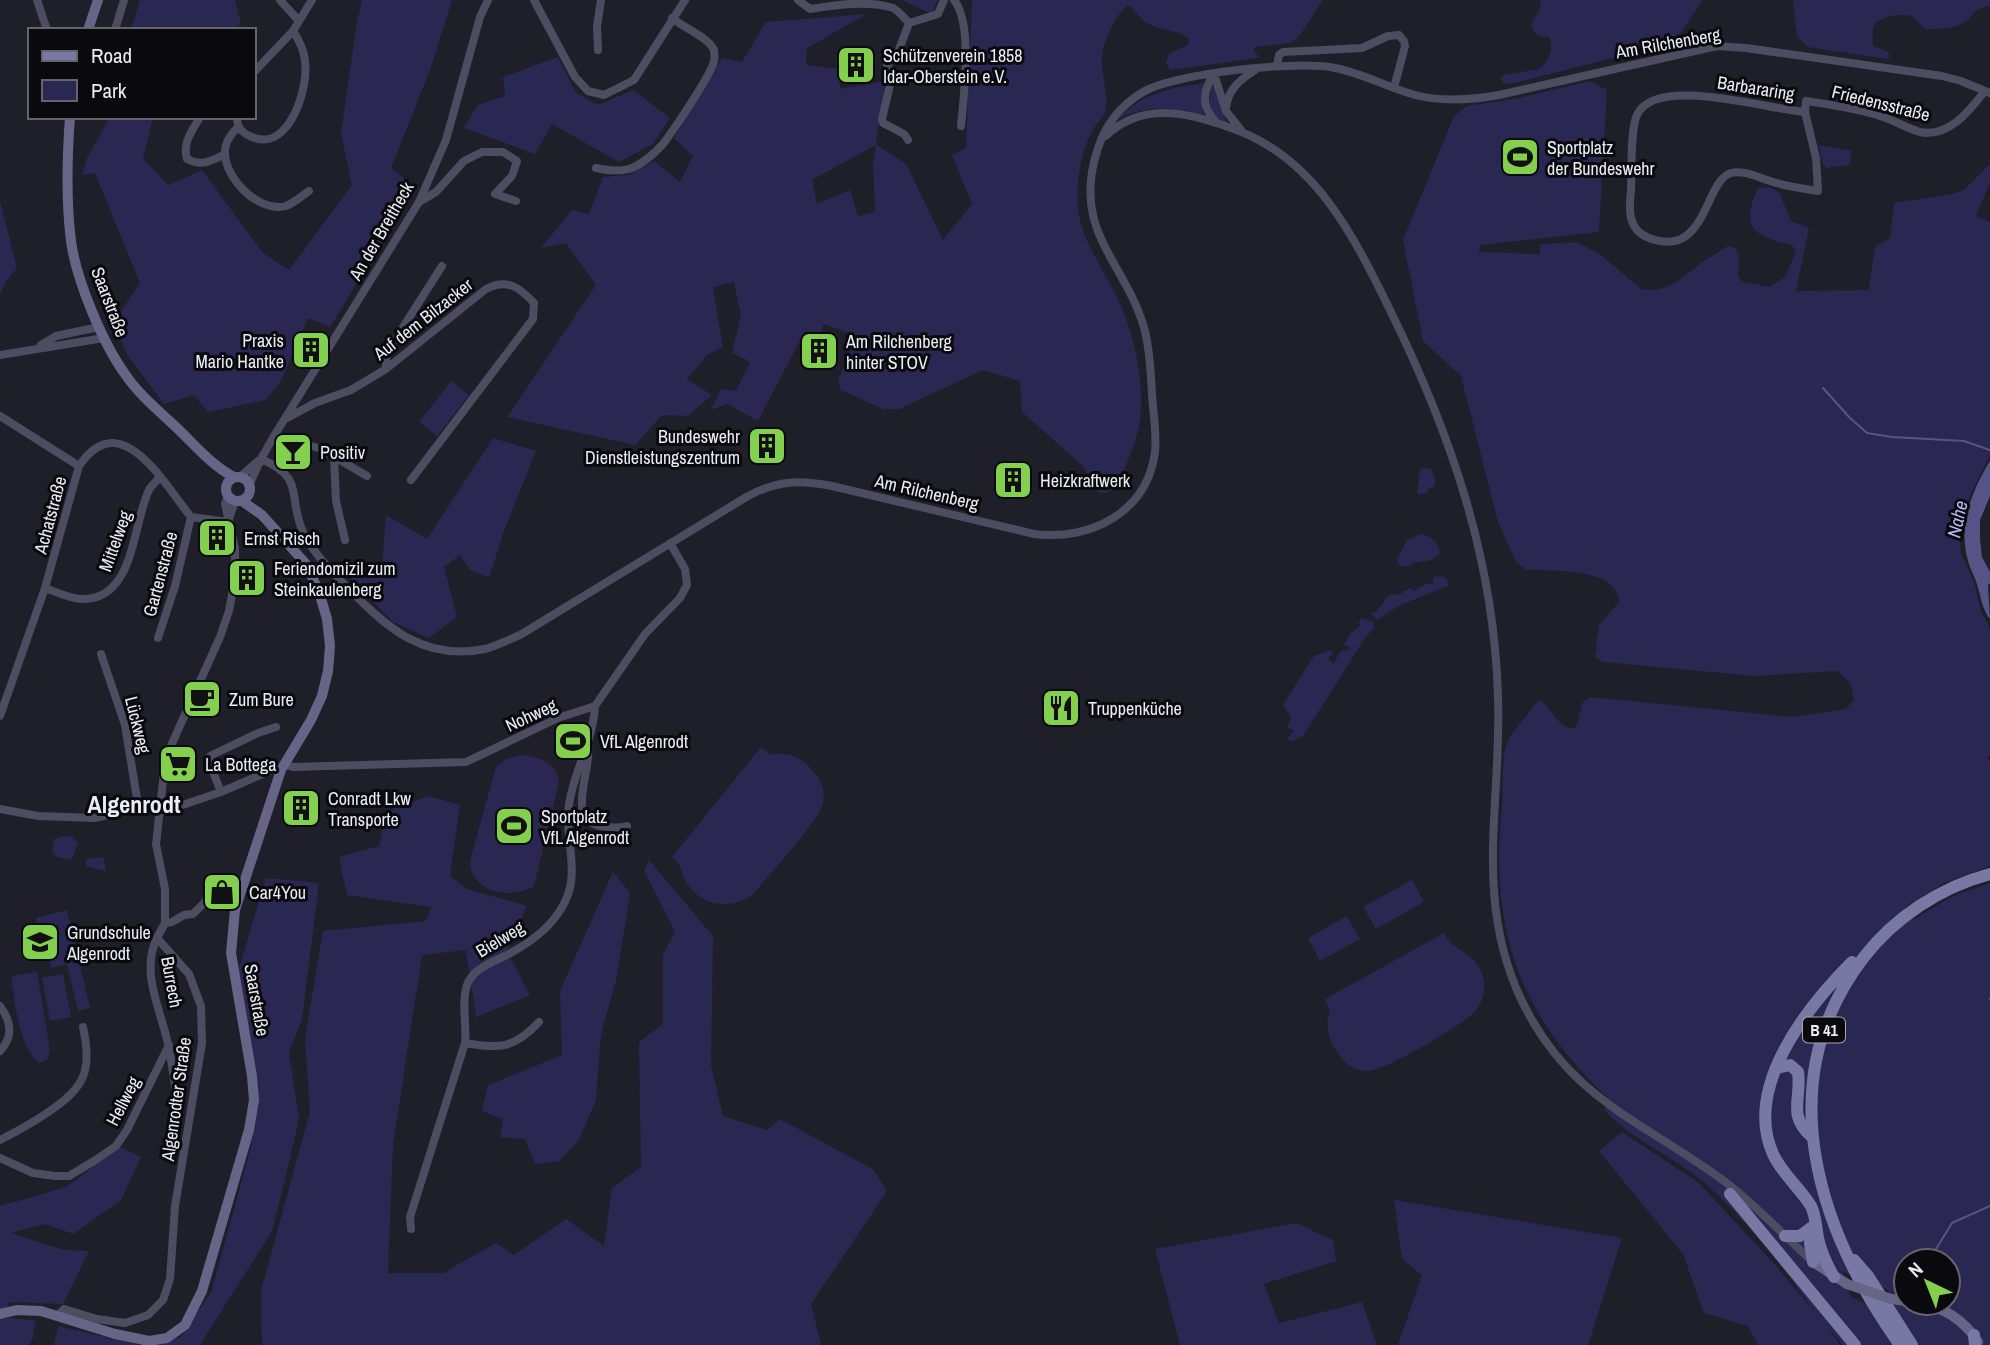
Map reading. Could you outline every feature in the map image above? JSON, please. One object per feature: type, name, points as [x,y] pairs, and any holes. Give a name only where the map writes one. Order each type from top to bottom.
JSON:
[{"type":"main road","name":"B 41","points":[[1900,1345],[1867,1296],[1845,1253],[1820,1183],[1811,1136],[1812,1086],[1823,1032],[1847,982],[1880,938],[1909,914],[1948,890],[1990,874]]},
{"type":"main road","points":[[1834,1277],[1822,1252],[1810,1205],[1777,1162],[1767,1136],[1766,1099],[1776,1068],[1800,1026],[1829,988],[1861,953],[1880,938]]},
{"type":"main road","points":[[1776,1068],[1790,1065],[1798,1072],[1797,1118],[1811,1136]]},
{"type":"main road","points":[[1730,1194],[1855,1345]]},
{"type":"main road","points":[[1785,1236],[1800,1236],[1813,1223]]},
{"type":"main road","points":[[1813,1223],[1810,1243],[1813,1262]]},
{"type":"main road","points":[[1845,1253],[1868,1276],[1912,1345]]},
{"type":"street","points":[[37,0],[46,28]]},
{"type":"street","points":[[89,28],[98,0]]},
{"type":"street","points":[[116,28],[124,0]]},
{"type":"street","points":[[280,0],[299,21]]},
{"type":"street","points":[[256,70],[293,31],[312,0]]},
{"type":"street","name":"An der Breitheck","points":[[238,489],[261,459],[419,202],[446,140],[480,17],[488,0]]},
{"type":"street","points":[[534,0],[575,77],[588,91],[604,95],[634,80],[685,0]]},
{"type":"street","points":[[598,50],[597,26],[601,0]]},
{"type":"street","points":[[798,0],[810,9],[848,3],[879,4],[895,9],[909,23]]},
{"type":"street","points":[[909,23],[938,14],[944,0]]},
{"type":"street","points":[[954,0],[960,7],[962,18],[967,77],[961,126]]},
{"type":"street","points":[[596,168],[614,171],[629,169],[647,159],[663,145],[711,68],[715,59],[713,47],[672,18]]},
{"type":"street","points":[[908,140],[904,134],[883,123],[882,119],[892,76],[887,64],[897,55],[909,23]]},
{"type":"street","points":[[237,119],[238,127],[249,136],[263,140],[278,136],[290,122],[303,88],[306,71],[303,49],[293,31]]},
{"type":"street","name":"Am Rilchenberg","points":[[1277,66],[1279,55],[1283,52],[1362,48],[1388,36],[1399,35],[1405,46],[1394,88]]},
{"type":"street","name":"Am Rilchenberg","points":[[261,459],[281,469],[289,478],[303,531],[323,562],[387,626],[413,641],[460,651],[486,648],[520,635],[748,496],[782,483],[804,481],[832,486],[1047,536],[1089,531],[1126,510],[1143,487],[1153,463],[1155,450],[1145,331],[1095,225],[1091,200],[1091,177],[1101,140],[1116,114],[1140,93],[1172,81],[1214,74],[1309,65],[1333,67],[1415,95],[1440,99],[1483,98],[1717,46],[1918,72],[1961,80],[1987,92]]},
{"type":"street","points":[[1226,111],[1227,99],[1234,86],[1256,69]]},
{"type":"street","points":[[1214,74],[1226,111],[1242,132]]},
{"type":"street","points":[[1214,74],[1207,85],[1204,99],[1207,112],[1218,124]]},
{"type":"street","name":"Friedensstraße","points":[[1805,112],[1806,101],[1874,114],[1920,132],[1931,133],[1954,123],[1987,92]]},
{"type":"street","name":"Barbararing","points":[[1700,95],[1805,112],[1816,158],[1818,191],[1772,182],[1744,173],[1732,173],[1723,178],[1699,222],[1688,235],[1663,240],[1643,235],[1636,230],[1631,221],[1630,197],[1636,119],[1647,104],[1671,97],[1700,95]]},
{"type":"street","points":[[1101,140],[1120,123],[1149,113],[1185,115],[1218,124],[1242,132],[1294,166],[1320,190],[1344,221],[1421,374],[1446,435],[1484,567],[1498,696],[1492,890],[1502,948],[1515,985],[1549,1046],[1577,1079],[1599,1099],[1707,1169],[1745,1198],[1813,1262],[1834,1277],[1892,1299]]},
{"type":"street","name":"Saarstraße","points":[[0,1314],[33,1310],[149,1341],[167,1339],[185,1325],[202,1292],[249,1130],[254,1100],[233,972],[232,928],[235,910],[283,767],[322,696],[330,646],[327,620],[319,592],[306,564],[211,460],[141,394],[126,376],[102,332],[80,275],[71,242],[69,119]]},
{"type":"street","points":[[199,119],[186,141],[187,159],[196,164],[208,163],[225,154]]},
{"type":"street","points":[[238,127],[229,138],[225,154],[246,193],[259,203],[286,206],[309,191]]},
{"type":"street","points":[[419,202],[436,191],[464,161],[482,152],[503,152],[517,160],[512,176],[495,194],[516,201]]},
{"type":"street","points":[[386,369],[386,355],[442,266]]},
{"type":"street","name":"Auf dem Bilzacker","points":[[284,419],[315,403],[351,390],[386,369],[486,289],[496,284],[509,284],[522,291],[534,303],[533,319],[411,480]]},
{"type":"street","points":[[0,355],[102,332]]},
{"type":"street","points":[[0,416],[79,466]]},
{"type":"street","points":[[274,436],[319,448],[367,476]]},
{"type":"street","name":"Achatstraße","points":[[0,716],[45,588],[79,466],[88,452],[103,443],[117,442],[129,446],[142,456],[191,517]]},
{"type":"street","points":[[334,457],[336,501],[345,540]]},
{"type":"street","name":"Mittelweg","points":[[45,588],[84,599],[102,594],[116,586],[135,540],[149,489],[159,478]]},
{"type":"street","points":[[157,938],[165,923],[165,889],[156,844],[169,750],[229,611],[235,579],[235,548],[225,504],[238,489]]},
{"type":"street","points":[[191,517],[229,522]]},
{"type":"street","name":"Gartenstraße","points":[[158,638],[175,586],[191,517]]},
{"type":"street","points":[[627,826],[619,829],[594,825],[582,810],[581,791],[590,758],[587,746],[595,706],[645,634],[680,598],[687,585],[685,569],[670,543]]},
{"type":"street","name":"Lückweg","points":[[101,654],[125,725],[138,805]]},
{"type":"street","name":"Nohweg","points":[[0,809],[38,816],[95,818],[138,805],[159,809],[221,792],[283,767],[466,762],[558,718],[595,706]]},
{"type":"street","points":[[221,792],[209,756],[276,727]]},
{"type":"street","name":"Bielweg","points":[[411,1229],[410,1217],[465,1043],[467,1028],[464,995],[468,981],[479,970],[540,934],[561,910],[571,891],[573,867],[568,816],[571,794],[587,746]]},
{"type":"street","points":[[165,923],[193,914],[205,902],[211,890]]},
{"type":"street","name":"Algenrodter Straße","points":[[58,1315],[64,1309],[97,1319],[125,1323],[148,1315],[163,1300],[170,1279],[175,1206],[202,1043],[202,1018],[201,1006],[188,974],[157,938]]},
{"type":"street","name":"Burrech","points":[[157,938],[150,951],[150,968],[169,1045],[178,1115]]},
{"type":"street","points":[[0,1006],[9,1021],[10,1032],[8,1041],[0,1051]]},
{"type":"street","points":[[465,1043],[492,1048],[513,1044],[531,1031],[538,1022]]},
{"type":"street","points":[[0,1140],[36,1120],[76,1092],[86,1072],[87,1044],[83,1027]]},
{"type":"street","name":"Hellweg","points":[[0,1158],[33,1173],[69,1176],[116,1146],[127,1130],[169,1045]]},
{"type":"street","points":[[1707,1169],[1730,1194]]},
{"type":"street","points":[[1954,1317],[1976,1342]]},
{"type":"green space","points":[[140,0],[235,0],[241,24],[236,28],[132,28]]},
{"type":"green space","points":[[362,0],[452,0],[430,70],[391,168],[415,187],[330,327],[308,318],[282,379],[266,400],[208,412],[194,395],[164,404],[128,356],[113,323],[140,283],[95,173],[82,175],[87,158],[109,119],[153,119],[143,159],[168,185],[202,170],[263,253],[289,270],[352,185],[341,133]]},
{"type":"green space","points":[[902,0],[938,0],[931,14]]},
{"type":"green space","points":[[972,0],[1323,0],[1300,35],[1290,43],[1255,47],[1254,52],[1259,56],[1257,58],[1170,70],[1166,63],[1169,54],[1188,45],[1189,39],[1145,22],[1128,5],[1117,17],[1109,33],[1102,58],[1106,109],[1084,150],[1078,179],[1078,209],[1087,241],[1128,324],[1140,381],[1137,435],[1120,480],[1110,491],[1100,493],[1083,466],[1022,412],[1020,381],[983,370],[899,409],[883,409],[841,390],[838,381],[852,346],[849,333],[824,324],[819,336],[805,331],[758,421],[727,404],[711,410],[721,389],[736,391],[750,362],[732,353],[741,315],[734,282],[713,287],[723,347],[707,355],[687,379],[712,395],[688,416],[662,415],[635,445],[507,417],[596,285],[566,243],[541,248],[572,210],[589,214],[603,177],[629,175],[654,161],[680,182],[693,156],[674,138],[722,58],[742,62],[766,22],[867,14],[807,48],[806,65],[840,69],[840,89],[885,81],[876,144],[906,164],[943,240],[972,204],[952,155],[966,148]],"holes":[[[876,145],[873,164],[875,212],[858,216],[850,190],[817,204],[812,180]]]},
{"type":"green space","points":[[1540,0],[1702,0],[1683,30],[1669,44],[1510,84],[1503,83],[1500,77],[1539,69],[1550,55],[1549,37],[1538,35],[1531,25],[1541,7]]},
{"type":"green space","points":[[1793,0],[1990,0],[1990,6],[1979,9],[1957,26],[1944,28],[1926,29],[1914,18],[1904,15],[1880,20],[1873,28],[1873,46],[1888,52],[1890,57],[1887,59],[1808,47],[1797,36]]},
{"type":"green space","points":[[558,57],[576,93],[599,105],[633,90],[670,118],[653,144],[619,162],[552,124],[535,154],[464,128],[478,105],[505,96],[503,77]]},
{"type":"green space","points":[[1590,81],[1607,90],[1599,232],[1480,245],[1479,252],[1540,254],[1540,244],[1577,242],[1601,255],[1641,289],[1650,290],[1659,289],[1683,278],[1728,246],[1735,248],[1739,254],[1738,276],[1743,282],[1770,287],[1785,277],[1796,252],[1792,245],[1759,234],[1751,221],[1750,212],[1758,188],[1768,187],[1779,192],[1791,221],[1809,228],[1796,291],[1869,290],[1875,246],[1890,238],[1894,203],[1964,190],[1990,164],[1990,182],[1976,216],[1990,222],[1990,455],[1970,495],[1959,532],[1961,553],[1974,582],[1981,612],[1990,628],[1990,755],[1987,757],[1990,762],[1990,866],[1944,883],[1905,907],[1913,920],[1951,897],[1990,883],[1990,1345],[1843,1345],[1827,1327],[1840,1345],[1758,1345],[1748,1326],[1704,1313],[1683,1254],[1599,1151],[1622,1132],[1699,1183],[1817,1315],[1775,1259],[1726,1203],[1692,1173],[1636,1136],[1604,1110],[1610,1100],[1578,1068],[1553,1035],[1532,1002],[1517,967],[1507,931],[1501,892],[1499,851],[1503,767],[1508,741],[1536,703],[1540,700],[1563,725],[1575,728],[1582,703],[1590,697],[1793,717],[1846,709],[1854,700],[1851,684],[1837,671],[1755,676],[1603,662],[1595,657],[1599,625],[1619,602],[1616,591],[1608,582],[1596,577],[1566,571],[1526,570],[1516,562],[1498,522],[1461,376],[1423,341],[1403,240],[1454,116],[1467,106],[1514,99]]},
{"type":"green space","points":[[1205,83],[1201,95],[1204,115],[1160,108],[1138,111],[1117,120],[1136,104],[1157,93]]},
{"type":"green space","points":[[1212,85],[1227,123],[1216,117],[1210,108]]},
{"type":"green space","points":[[1819,145],[1852,151],[1849,165],[1827,168],[1822,163]]},
{"type":"green space","points":[[0,201],[17,268],[6,281],[0,295]]},
{"type":"green space","points":[[451,381],[469,395],[437,436],[419,422]]},
{"type":"green space","points":[[493,438],[536,451],[504,531],[489,578],[470,570],[460,555],[444,567],[457,617],[429,638],[393,622],[351,579],[382,567],[386,515],[427,539]]},
{"type":"green space","points":[[1420,469],[1431,469],[1436,482],[1427,493],[1417,494]]},
{"type":"green space","points":[[1421,534],[1434,540],[1440,553],[1431,560],[1413,563],[1409,567],[1398,565],[1397,559],[1407,540]]},
{"type":"green space","points":[[1445,577],[1450,585],[1400,605],[1377,620],[1371,612],[1376,612],[1389,595],[1402,594],[1409,588],[1416,591],[1417,588],[1433,584],[1433,578]]},
{"type":"green space","points":[[1361,618],[1373,622],[1375,627],[1365,638],[1303,736],[1290,742],[1288,738],[1294,730],[1287,728],[1291,717],[1283,705],[1314,656],[1332,650],[1333,654],[1328,658],[1333,664],[1341,651],[1349,650],[1350,647],[1344,645],[1350,634],[1360,626]]},
{"type":"green space","points":[[761,747],[771,755],[788,755],[806,764],[821,784],[823,803],[803,835],[753,894],[728,904],[710,902],[688,885],[672,857]]},
{"type":"green space","name":"Sportplatz VfL Algenrodt","points":[[522,755],[547,762],[558,775],[559,782],[534,886],[524,891],[503,893],[493,891],[477,880],[470,861],[496,767],[506,759]]},
{"type":"green space","points":[[429,796],[460,805],[450,876],[467,889],[527,906],[507,951],[530,995],[476,1017],[466,950],[422,955],[393,1145],[388,1273],[443,1273],[496,1243],[514,1255],[566,1219],[604,1246],[612,1188],[641,1167],[639,1042],[663,1024],[663,955],[675,931],[644,871],[649,860],[713,936],[711,1065],[723,1116],[767,1130],[780,1119],[874,1170],[887,1191],[811,1304],[821,1345],[262,1345],[261,1291],[310,1112],[305,1039],[323,931],[426,921],[431,907],[347,895],[339,857],[379,846],[387,811]]},
{"type":"green space","points":[[72,837],[78,843],[72,860],[57,857],[52,851],[55,839]]},
{"type":"green space","points":[[103,857],[106,871],[86,866],[86,859]]},
{"type":"green space","points":[[613,872],[630,893],[616,980],[601,1034],[596,1100],[579,1140],[559,1161],[535,1164],[525,1139],[500,1137],[503,1119],[482,1111],[488,1085],[562,1055],[560,991]]},
{"type":"green space","points":[[266,878],[319,883],[302,1019],[289,1053],[299,1119],[284,1184],[272,1231],[200,1345],[158,1345],[182,1336],[212,1290],[251,1147],[259,1086],[238,972]]},
{"type":"green space","points":[[1412,880],[1424,902],[1376,929],[1363,907]]},
{"type":"green space","points":[[67,910],[90,1008],[78,1011],[67,964],[51,968],[44,939],[60,935],[58,925],[38,929],[36,918]]},
{"type":"green space","points":[[1347,916],[1360,939],[1320,961],[1308,938]]},
{"type":"green space","points":[[1444,933],[1448,940],[1472,958],[1481,971],[1484,989],[1477,1008],[1468,1018],[1390,1064],[1367,1071],[1350,1066],[1340,1056],[1330,1037],[1330,1011],[1325,999]]},
{"type":"green space","points":[[37,972],[50,1051],[48,1059],[40,1063],[33,1056],[22,1035],[11,976]]},
{"type":"green space","points":[[63,974],[71,1017],[50,1021],[42,978]]},
{"type":"green space","points":[[120,1147],[141,1157],[121,1200],[73,1234],[45,1224],[11,1233],[64,1250],[89,1251],[63,1304],[10,1302],[2,1317],[36,1321],[32,1341],[29,1345],[0,1345],[0,1206],[66,1187]]},
{"type":"green space","points":[[1394,1200],[1622,1238],[1588,1345],[1398,1345],[1422,1275],[1402,1259]]},
{"type":"green space","points":[[1296,1223],[1333,1240],[1336,1261],[1264,1284],[1279,1323],[1362,1302],[1377,1345],[1180,1345],[1155,1249]]},
{"type":"green space","points":[[58,1326],[130,1343],[138,1345],[54,1345]]},
{"type":"shaded area","points":[[1990,461],[1990,496],[1980,520],[1980,540],[1982,557],[1990,572],[1990,619],[1983,607],[1969,564],[1965,524],[1977,485]]},
{"type":"waterway","points":[[1823,388],[1867,433],[1964,441],[1990,450]]},
{"type":"waterway","points":[[1937,1247],[1952,1223],[1990,1206]]},
{"type":"place","name":"Schützenverein 1858 Idar-Oberstein e.V.","points":[[856,65]]},
{"type":"place","name":"Sportplatz der Bundeswehr","points":[[1520,157]]},
{"type":"place","name":"Praxis Mario Hantke","points":[[311,350]]},
{"type":"place","name":"Am Rilchenberg hinter STOV","points":[[819,351]]},
{"type":"place","name":"Bundeswehr Dienstleistungszentrum","points":[[767,446]]},
{"type":"place","name":"Positiv","points":[[293,452]]},
{"type":"place","name":"Heizkraftwerk","points":[[1013,480]]},
{"type":"place","name":"Ernst Risch","points":[[217,538]]},
{"type":"place","name":"Feriendomizil zum Steinkaulenberg","points":[[247,578]]},
{"type":"place","name":"Zum Bure","points":[[202,699]]},
{"type":"place","name":"Truppenküche","points":[[1061,708]]},
{"type":"place","name":"VfL Algenrodt","points":[[573,741]]},
{"type":"place","name":"La Bottega","points":[[178,764]]},
{"type":"place","name":"Conradt Lkw Transporte","points":[[301,808]]},
{"type":"place","name":"Sportplatz VfL Algenrodt","points":[[514,826]]},
{"type":"place","name":"Car4You","points":[[222,892]]},
{"type":"place","name":"Grundschule Algenrodt","points":[[40,942]]},
{"type":"district","name":"Algenrodt","points":[[134,804]]},
{"type":"water label","name":"Nahe","points":[[1957,519]]}]
